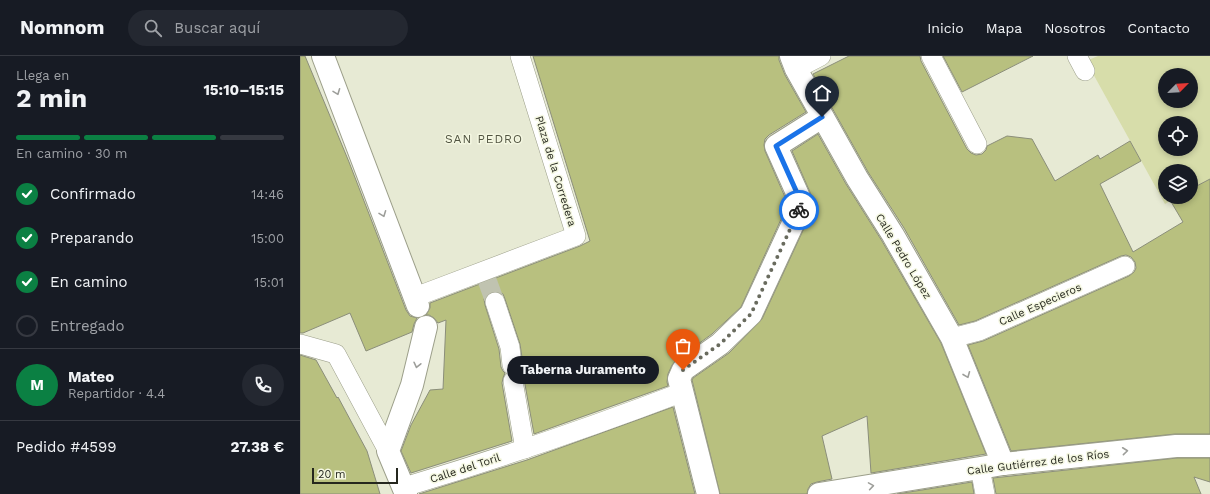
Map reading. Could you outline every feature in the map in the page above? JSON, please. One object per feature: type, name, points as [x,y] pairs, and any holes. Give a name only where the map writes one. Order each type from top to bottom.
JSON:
[{"type":"street","name":"Plaza de la Corredera","points":[[323,56],[416,302],[485,276],[576,236],[520,56]]},
{"type":"street","points":[[794,62],[822,56]]},
{"type":"street","points":[[931,56],[977,144]]},
{"type":"street","name":"Calle Pedro López","points":[[794,62],[822,117],[856,178],[893,235],[952,338],[1003,464]]},
{"type":"street","points":[[708,494],[679,379],[683,370],[720,344],[751,314],[802,204],[776,146],[822,117]]},
{"type":"street","name":"Calle Especieros","points":[[952,338],[980,331],[1125,266]]},
{"type":"street","points":[[495,302],[510,347],[512,373],[525,449]]},
{"type":"street","points":[[388,451],[412,386],[426,327]]},
{"type":"street","points":[[300,344],[336,354],[388,451],[405,491]]},
{"type":"street","name":"Calle del Toril","points":[[405,491],[683,392]]},
{"type":"street","name":"Calle Gutiérrez de los Ríos","points":[[819,494],[1003,464],[1176,446],[1210,446]]},
{"type":"street","points":[[980,468],[985,494]]},
{"type":"green space","points":[[1098,56],[1210,56],[1210,179],[1198,185],[1198,164],[1158,164],[1158,191],[1086,61]]},
{"type":"building","points":[[300,56],[305,56],[349,162],[406,310],[410,316],[417,318],[412,332],[366,351],[350,313],[300,333]]},
{"type":"building","points":[[533,56],[779,56],[779,60],[785,75],[806,112],[765,139],[765,151],[788,204],[741,307],[712,334],[676,360],[668,374],[668,386],[534,434],[524,379],[520,373],[523,364],[520,344],[505,299],[503,294],[497,291],[492,291],[487,294],[484,299],[485,305],[499,349],[501,367],[505,373],[502,383],[512,441],[411,473],[401,451],[411,425],[430,390],[443,389],[446,320],[438,323],[434,318],[426,315],[430,308],[430,303],[590,241]]},
{"type":"building","points":[[849,56],[920,56],[921,61],[967,149],[971,153],[976,155],[982,154],[986,150],[987,146],[1007,136],[1032,139],[1055,181],[1098,155],[1100,159],[1130,141],[1141,161],[1100,184],[1133,252],[1183,222],[1172,204],[1198,204],[1198,185],[1210,179],[1210,434],[1175,434],[1011,451],[968,345],[983,341],[1129,276],[1136,268],[1135,262],[1131,257],[1126,255],[1121,256],[975,321],[959,325],[904,228],[868,172],[813,74]]},
{"type":"building","points":[[943,56],[1033,56],[962,92]]},
{"type":"building","points":[[818,134],[846,184],[882,241],[941,343],[986,454],[871,473],[867,416],[822,436],[832,479],[811,484],[807,494],[720,494],[692,380],[729,353],[762,319],[814,204],[792,151]]},
{"type":"building","points":[[300,355],[316,360],[337,398],[338,397],[367,451],[380,494],[300,494]]},
{"type":"building","points":[[673,407],[695,494],[419,494],[527,460]]},
{"type":"building","points":[[1177,458],[1210,458],[1210,482],[1194,477],[1201,494],[996,494],[993,478]]},
{"type":"building","points":[[972,482],[974,494],[897,494]]},
{"type":"tunnel","points":[[487,280],[495,302]]},
{"type":"way so far","points":[[683,370],[720,344],[751,314],[799,210]]},
{"type":"place","name":"Taberna Juramento","points":[[683,370]]},
{"type":"district","name":"SAN PEDRO","points":[[484,139]]},
{"type":"route","points":[[799,210],[802,204],[776,146],[822,117]]}]
